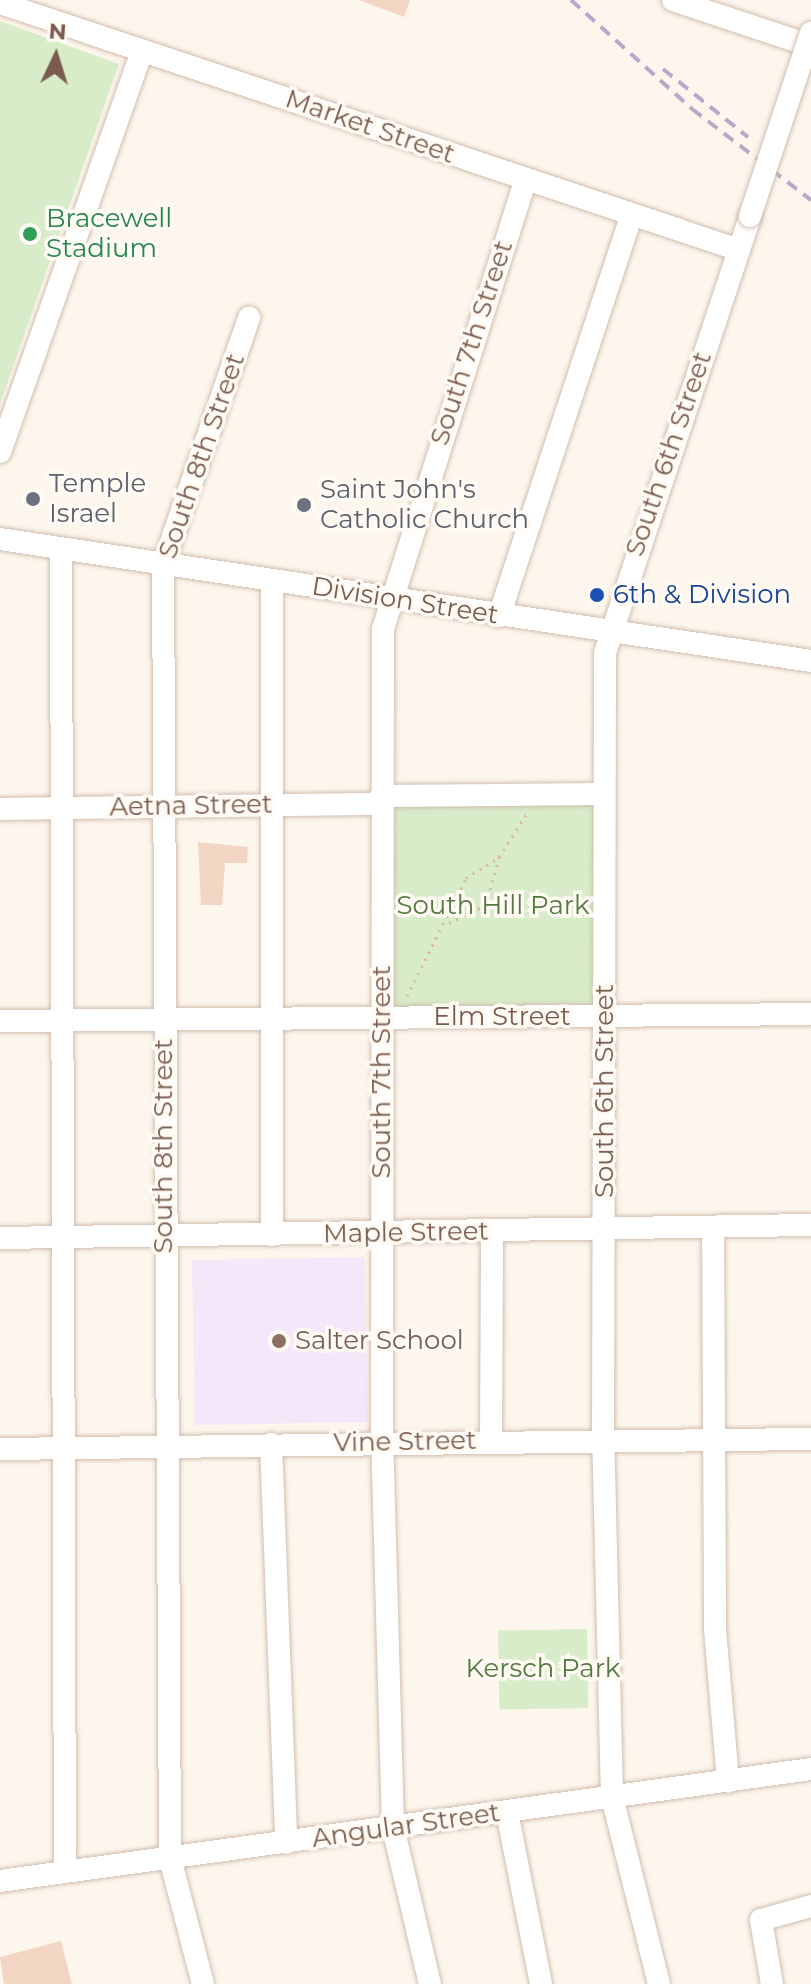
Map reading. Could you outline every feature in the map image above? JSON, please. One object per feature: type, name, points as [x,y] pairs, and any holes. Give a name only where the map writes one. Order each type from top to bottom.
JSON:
[{"type":"street","points":[[673,0],[730,10],[811,46]]},
{"type":"street","name":"Market Street","points":[[0,3],[739,250]]},
{"type":"street","name":"South 6th Street","points":[[659,1984],[612,1797],[603,1440],[606,1229],[603,794],[608,632],[811,33]]},
{"type":"street","points":[[0,452],[142,50]]},
{"type":"street","name":"South 7th Street","points":[[430,1984],[393,1827],[382,1442],[381,800],[388,599],[526,179]]},
{"type":"street","points":[[499,616],[632,214]]},
{"type":"street","name":"South 8th Street","points":[[203,1984],[170,1858],[163,1447],[163,565],[249,318]]},
{"type":"street","name":"Division Street","points":[[0,539],[811,661]]},
{"type":"street","points":[[61,549],[65,1872]]},
{"type":"street","points":[[272,581],[272,1235]]},
{"type":"street","name":"Aetna Street","points":[[0,809],[273,805],[603,794]]},
{"type":"street","name":"Elm Street","points":[[0,1021],[811,1014]]},
{"type":"street","name":"Maple Street","points":[[0,1238],[811,1225]]},
{"type":"street","points":[[713,1227],[711,1440],[717,1692],[728,1781]]},
{"type":"street","points":[[491,1441],[492,1231]]},
{"type":"street","name":"Vine Street","points":[[0,1449],[811,1439]]},
{"type":"street","points":[[271,1444],[286,1843]]},
{"type":"street","name":"Angular Street","points":[[0,1881],[811,1769]]},
{"type":"street","points":[[507,1812],[541,1984]]},
{"type":"street","points":[[772,1984],[761,1920],[811,1906]]},
{"type":"path","points":[[449,923],[486,905],[499,857],[539,795]]},
{"type":"path","points":[[407,996],[449,923],[466,878],[499,857]]},
{"type":"shaded area","name":"Salter School","points":[[365,1257],[368,1422],[195,1425],[192,1260]]},
{"type":"green space","name":"Bracewell Stadium","points":[[0,21],[119,64],[0,404]]},
{"type":"green space","name":"South Hill Park","points":[[603,794],[607,1017],[385,1021],[381,798]]},
{"type":"green space","name":"Kersch Park","points":[[587,1629],[588,1708],[499,1710],[498,1631]]},
{"type":"building","points":[[359,0],[410,0],[404,17]]},
{"type":"building","points":[[198,842],[248,847],[247,863],[225,863],[222,905],[201,905]]},
{"type":"building","points":[[61,1941],[72,1984],[4,1984],[0,1957]]},
{"type":"railway","points":[[571,0],[692,109],[811,200]]},
{"type":"railway","points":[[663,69],[748,137]]},
{"type":"place","name":"Bracewell Stadium","points":[[30,234]]},
{"type":"place","name":"Temple Israel","points":[[33,499]]},
{"type":"place","name":"Saint John's Catholic Church","points":[[304,505]]},
{"type":"place","name":"6th & Division","points":[[597,595]]},
{"type":"place","name":"Salter School","points":[[279,1341]]}]
